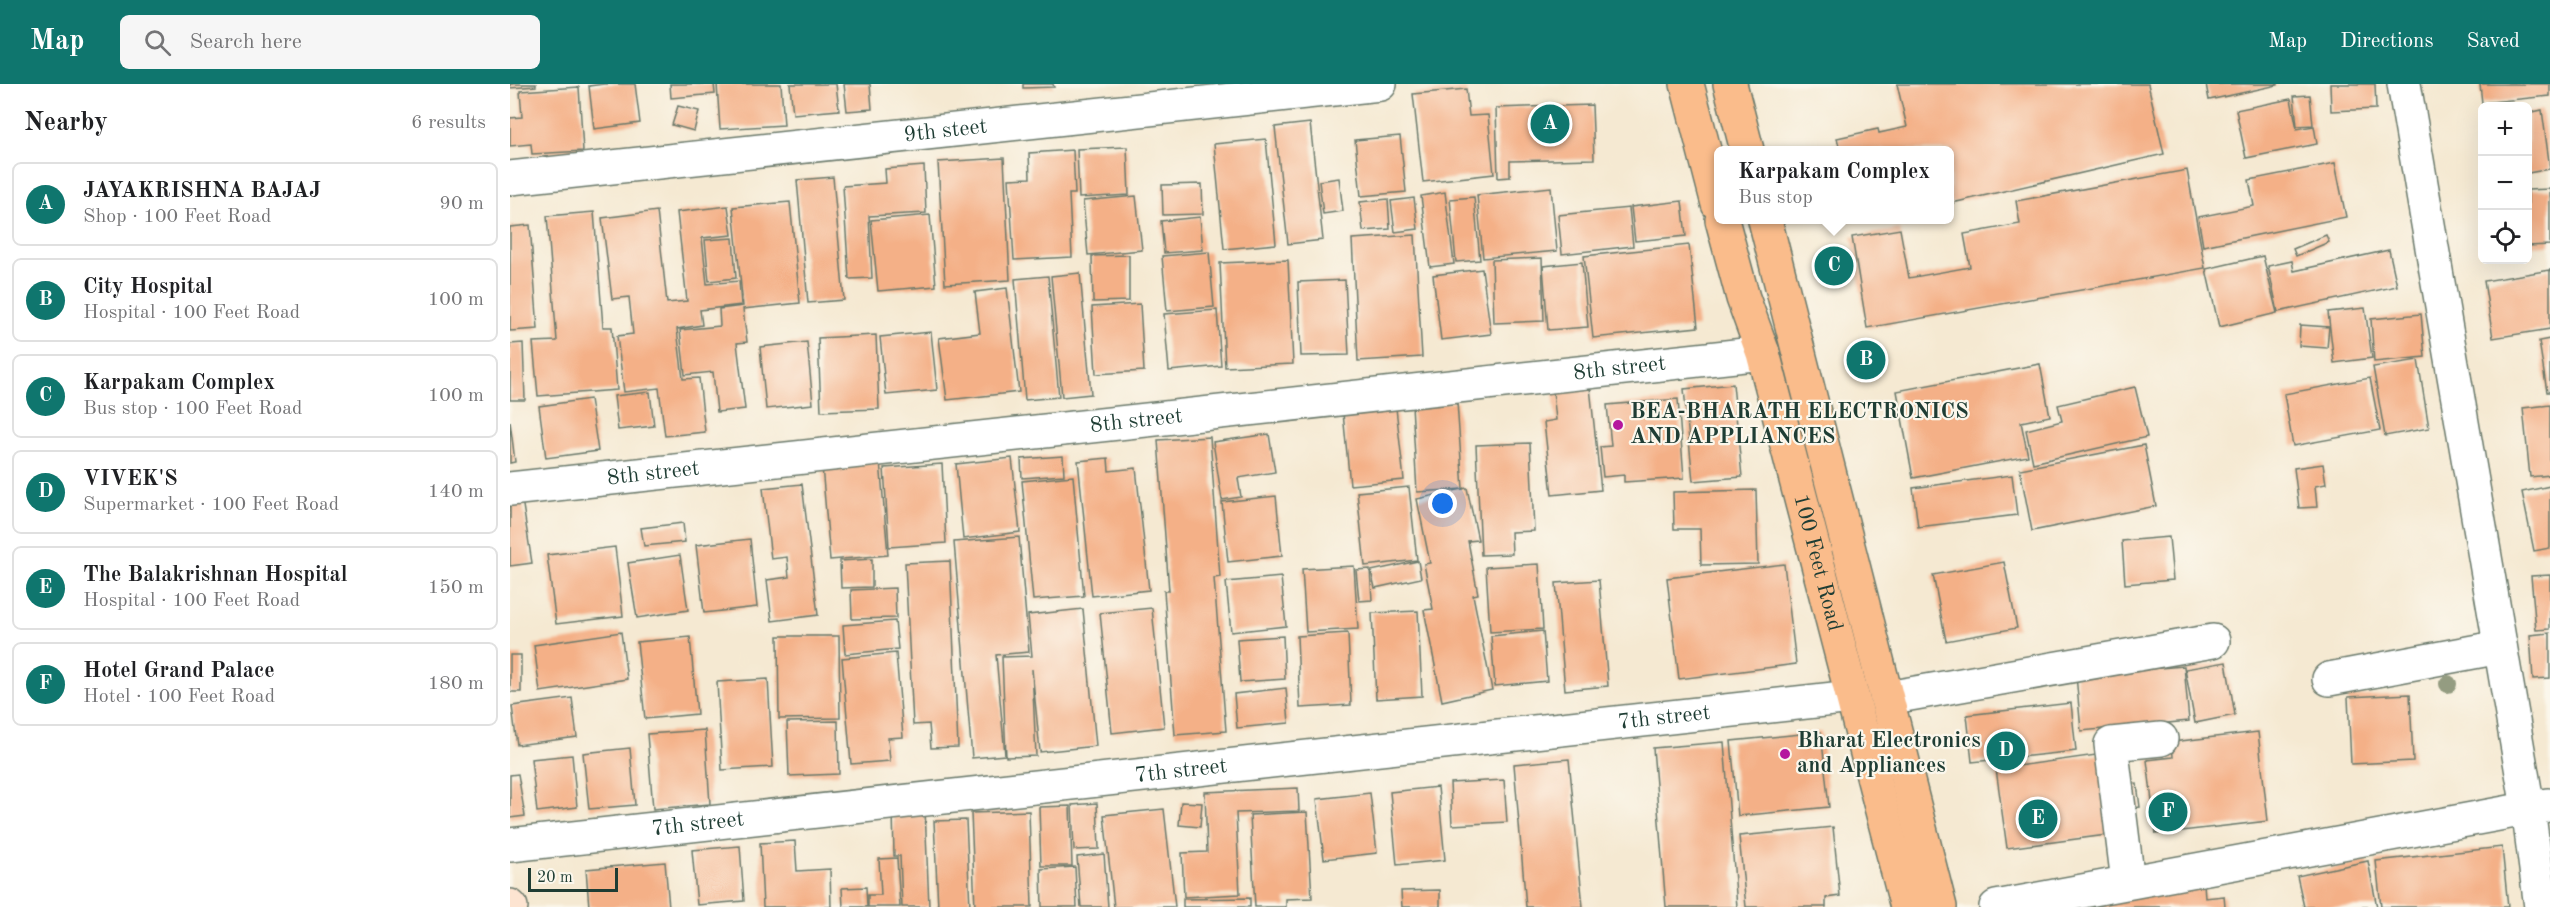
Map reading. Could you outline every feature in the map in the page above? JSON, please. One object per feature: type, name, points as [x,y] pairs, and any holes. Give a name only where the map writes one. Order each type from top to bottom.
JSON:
[{"type":"main road","points":[[1687,84],[1714,185]]},
{"type":"main road","points":[[1730,84],[1746,146]]},
{"type":"main road","name":"100 Feet Road","points":[[1723,224],[1743,298],[1763,353],[1907,907]]},
{"type":"main road","name":"100 Feet Road","points":[[1766,224],[1940,907]]},
{"type":"street","name":"9th steet","points":[[510,178],[1380,84]]},
{"type":"street","points":[[2404,84],[2500,647],[2539,806],[2541,907]]},
{"type":"street","name":"8th street","points":[[510,489],[1763,353]]},
{"type":"street","points":[[1887,698],[2213,641]]},
{"type":"street","points":[[2329,679],[2500,647]]},
{"type":"street","name":"7th street","points":[[510,845],[1852,696]]},
{"type":"street","points":[[2128,882],[2110,744],[2161,739]]},
{"type":"street","points":[[1996,907],[2539,806]]},
{"type":"building","points":[[510,84],[536,84],[536,86],[510,88]]},
{"type":"building","points":[[635,84],[640,123],[594,129],[589,86]]},
{"type":"building","points":[[670,84],[714,84],[715,94],[671,98]]},
{"type":"building","points":[[717,84],[781,84],[784,125],[720,129]]},
{"type":"building","points":[[790,84],[836,84],[839,110],[793,114]]},
{"type":"building","points":[[844,84],[870,84],[872,109],[847,111]]},
{"type":"building","points":[[1023,84],[1053,84],[1054,87],[1023,88]]},
{"type":"building","points":[[1897,84],[2148,84],[2164,154],[1954,203],[1954,146],[1839,146],[1837,138],[1878,129],[1879,133],[1907,127]]},
{"type":"building","points":[[2206,84],[2278,84],[2278,85],[2209,100]]},
{"type":"building","points":[[2330,84],[2375,84],[2376,109],[2331,111]]},
{"type":"building","points":[[2480,84],[2550,84],[2550,96],[2482,102]]},
{"type":"building","points":[[579,87],[583,151],[532,154],[531,144],[510,146],[510,118],[522,117],[520,91]]},
{"type":"building","points":[[1466,89],[1469,116],[1488,115],[1494,174],[1423,182],[1413,94]]},
{"type":"building","points":[[2310,95],[2313,125],[2297,126],[2294,96]]},
{"type":"building","points":[[2291,99],[2297,129],[2314,126],[2317,144],[2246,158],[2236,110]]},
{"type":"building","points":[[1592,105],[1594,159],[1510,161],[1510,177],[1498,178],[1496,108]]},
{"type":"building","points":[[678,106],[699,111],[694,131],[672,125]]},
{"type":"building","points":[[2542,110],[2550,169],[2532,172],[2532,156],[2532,112]]},
{"type":"building","points":[[1310,123],[1323,240],[1288,244],[1275,127]]},
{"type":"building","points":[[1400,136],[1406,192],[1361,196],[1355,140]]},
{"type":"building","points":[[1266,139],[1276,244],[1224,249],[1214,144]]},
{"type":"building","points":[[1127,147],[1129,195],[1079,198],[1077,149]]},
{"type":"building","points":[[1073,150],[1075,194],[1069,194],[1072,257],[1014,260],[1009,179],[1030,178],[1029,153]]},
{"type":"building","points":[[1004,158],[1010,280],[945,284],[938,162]]},
{"type":"building","points":[[2335,163],[2346,217],[2203,246],[2198,217],[2254,206],[2249,180]]},
{"type":"building","points":[[924,166],[926,213],[869,216],[872,278],[849,279],[843,186],[886,183],[885,169]]},
{"type":"building","points":[[2187,170],[2205,268],[1867,328],[1852,237],[1900,229],[1909,278],[1970,267],[1964,234],[2020,224],[2016,201]]},
{"type":"building","points":[[833,177],[844,300],[808,303],[797,180]]},
{"type":"building","points":[[1339,178],[1343,211],[1323,214],[1319,181]]},
{"type":"building","points":[[1202,184],[1203,214],[1163,215],[1162,185]]},
{"type":"building","points":[[1551,187],[1557,251],[1483,258],[1477,195]]},
{"type":"building","points":[[2550,189],[2550,245],[2532,246],[2532,190]]},
{"type":"building","points":[[1445,192],[1454,264],[1430,267],[1421,196]]},
{"type":"building","points":[[1136,196],[1142,250],[1088,255],[1083,201]]},
{"type":"building","points":[[1474,197],[1480,260],[1456,262],[1450,199]]},
{"type":"building","points":[[1414,198],[1418,229],[1395,232],[1391,201]]},
{"type":"building","points":[[1388,199],[1390,229],[1363,231],[1360,202]]},
{"type":"building","points":[[1682,201],[1686,236],[1635,241],[1631,207]]},
{"type":"building","points":[[790,202],[800,303],[743,309],[747,342],[737,343],[745,409],[717,412],[713,372],[685,375],[680,330],[720,326],[719,309],[743,306],[733,207]]},
{"type":"building","points":[[728,206],[732,235],[702,238],[707,284],[739,281],[741,305],[700,310],[702,325],[677,329],[683,379],[699,378],[705,432],[665,436],[659,388],[624,392],[617,336],[633,334],[629,297],[612,299],[602,218],[657,211],[667,303],[687,301],[677,212]]},
{"type":"building","points":[[1629,208],[1633,246],[1562,254],[1558,215]]},
{"type":"building","points":[[594,212],[603,327],[612,327],[617,390],[538,396],[533,342],[557,341],[547,216]]},
{"type":"building","points":[[930,215],[936,286],[878,291],[871,220]]},
{"type":"building","points":[[1200,217],[1203,250],[1164,253],[1161,221]]},
{"type":"building","points":[[530,225],[538,329],[510,331],[510,227]]},
{"type":"building","points":[[1415,235],[1422,357],[1358,361],[1352,239]]},
{"type":"building","points":[[2326,235],[2329,242],[2296,256],[2293,249]]},
{"type":"building","points":[[733,238],[736,278],[709,281],[705,240]]},
{"type":"building","points":[[1689,245],[1698,327],[1593,338],[1584,256]]},
{"type":"building","points":[[2389,250],[2397,286],[2278,312],[2268,266],[2292,261],[2294,271]]},
{"type":"building","points":[[1209,252],[1214,307],[1167,311],[1162,256]]},
{"type":"building","points":[[1129,255],[1129,301],[1093,302],[1092,256]]},
{"type":"building","points":[[2263,256],[2277,313],[2219,327],[2206,269]]},
{"type":"building","points":[[1542,258],[1544,321],[1494,323],[1492,260]]},
{"type":"building","points":[[1288,260],[1293,364],[1225,367],[1220,263]]},
{"type":"building","points":[[1582,262],[1588,327],[1548,330],[1543,266]]},
{"type":"building","points":[[1482,269],[1491,334],[1441,340],[1433,275]]},
{"type":"building","points":[[2550,270],[2550,329],[2493,338],[2484,281]]},
{"type":"building","points":[[1080,273],[1091,394],[1062,397],[1051,276]]},
{"type":"building","points":[[1048,276],[1059,397],[1025,400],[1015,279]]},
{"type":"building","points":[[1345,280],[1349,355],[1301,356],[1298,282]]},
{"type":"building","points":[[1007,288],[1019,392],[947,400],[939,338],[980,333],[975,292]]},
{"type":"building","points":[[1140,304],[1144,371],[1096,374],[1092,307]]},
{"type":"building","points":[[2365,308],[2372,358],[2334,363],[2328,312]]},
{"type":"building","points":[[1217,310],[1221,366],[1169,371],[1164,314]]},
{"type":"building","points":[[2421,314],[2425,357],[2374,362],[2371,319]]},
{"type":"building","points":[[2300,325],[2329,327],[2327,348],[2299,346]]},
{"type":"building","points":[[931,332],[937,390],[886,395],[880,337]]},
{"type":"building","points":[[876,335],[879,409],[821,411],[818,338]]},
{"type":"building","points":[[2550,339],[2550,392],[2547,392],[2539,341]]},
{"type":"building","points":[[807,342],[813,404],[766,409],[760,347]]},
{"type":"building","points":[[523,343],[525,400],[510,400],[510,344]]},
{"type":"building","points":[[2418,360],[2429,428],[2385,436],[2373,367]]},
{"type":"building","points":[[2040,364],[2050,416],[2021,422],[2028,456],[1913,478],[1897,391]]},
{"type":"building","points":[[2370,378],[2380,430],[2293,446],[2284,394]]},
{"type":"building","points":[[1733,384],[1742,477],[1693,481],[1684,389]]},
{"type":"building","points":[[1590,387],[1601,490],[1552,495],[1544,422],[1556,420],[1553,391]]},
{"type":"building","points":[[2135,387],[2147,437],[2033,463],[2026,430],[2062,421],[2058,405]]},
{"type":"building","points":[[650,392],[654,426],[618,430],[614,396]]},
{"type":"building","points":[[590,399],[598,451],[546,458],[539,406]]},
{"type":"building","points":[[1678,399],[1684,478],[1624,482],[1624,475],[1603,477],[1600,447],[1611,446],[1607,405]]},
{"type":"building","points":[[1457,402],[1463,489],[1417,492],[1412,405]]},
{"type":"building","points":[[2550,405],[2550,475],[2530,477],[2523,408]]},
{"type":"building","points":[[1396,408],[1404,480],[1350,485],[1343,413]]},
{"type":"building","points":[[510,421],[515,462],[510,463]]},
{"type":"building","points":[[1269,434],[1275,472],[1238,478],[1241,497],[1222,500],[1213,442]]},
{"type":"building","points":[[1210,437],[1220,577],[1214,578],[1226,731],[1175,735],[1164,591],[1169,591],[1158,440]]},
{"type":"building","points":[[1530,443],[1534,531],[1511,532],[1512,554],[1481,555],[1476,445]]},
{"type":"building","points":[[2144,445],[2156,506],[2032,531],[2020,469]]},
{"type":"building","points":[[1063,456],[1064,475],[1022,478],[1021,459]]},
{"type":"building","points":[[1012,458],[1020,532],[963,539],[956,464]]},
{"type":"building","points":[[1108,458],[1109,471],[1136,468],[1149,590],[1092,596],[1078,461]]},
{"type":"building","points":[[880,461],[888,555],[830,560],[822,466]]},
{"type":"building","points":[[942,464],[946,543],[889,547],[884,468]]},
{"type":"building","points":[[2323,464],[2326,484],[2315,486],[2317,507],[2299,508],[2294,468]]},
{"type":"building","points":[[2012,475],[2017,515],[1918,527],[1913,488]]},
{"type":"building","points":[[1073,476],[1084,596],[1033,600],[1022,481]]},
{"type":"building","points":[[802,484],[818,615],[772,621],[767,580],[789,577],[787,557],[771,559],[763,488]]},
{"type":"building","points":[[2550,486],[2550,548],[2534,551],[2522,492]]},
{"type":"building","points":[[1409,487],[1417,560],[1365,566],[1357,492]]},
{"type":"building","points":[[1467,488],[1478,540],[1468,541],[1478,594],[1473,595],[1492,690],[1442,701],[1424,610],[1433,609],[1424,564],[1430,563],[1417,499]]},
{"type":"building","points":[[1756,490],[1758,564],[1701,565],[1700,529],[1674,529],[1673,492]]},
{"type":"building","points":[[1276,496],[1282,556],[1228,562],[1222,502]]},
{"type":"building","points":[[522,499],[532,563],[510,566],[510,501]]},
{"type":"building","points":[[683,523],[685,542],[644,546],[641,528]]},
{"type":"building","points":[[1019,537],[1029,652],[996,655],[1005,755],[972,758],[954,542]]},
{"type":"building","points":[[2169,537],[2173,580],[2125,584],[2122,541]]},
{"type":"building","points":[[750,539],[757,607],[704,613],[696,545]]},
{"type":"building","points":[[615,547],[623,616],[556,624],[547,555]]},
{"type":"building","points":[[680,555],[688,610],[637,618],[628,563]]},
{"type":"building","points":[[872,559],[872,587],[841,588],[840,561]]},
{"type":"building","points":[[950,561],[958,747],[931,748],[929,724],[913,725],[905,563]]},
{"type":"building","points":[[1418,561],[1421,578],[1375,588],[1371,571]]},
{"type":"building","points":[[2004,562],[2017,628],[1946,641],[1933,575]]},
{"type":"building","points":[[1539,564],[1543,629],[1490,632],[1486,567]]},
{"type":"building","points":[[1784,564],[1796,664],[1679,679],[1667,578]]},
{"type":"building","points":[[1354,566],[1358,629],[1306,632],[1302,569]]},
{"type":"building","points":[[1370,569],[1372,600],[1359,601],[1356,570]]},
{"type":"building","points":[[2550,575],[2550,629],[2536,630],[2531,576]]},
{"type":"building","points":[[1281,577],[1286,626],[1231,632],[1226,582]]},
{"type":"building","points":[[1599,580],[1608,686],[1565,690],[1556,583]]},
{"type":"building","points":[[895,588],[896,618],[852,619],[851,590]]},
{"type":"building","points":[[1152,608],[1164,727],[1112,733],[1100,613]]},
{"type":"building","points":[[1083,609],[1096,746],[1040,752],[1032,669],[1036,756],[1006,757],[1002,657],[1032,656],[1028,615]]},
{"type":"building","points":[[1418,611],[1422,696],[1376,699],[1372,613]]},
{"type":"building","points":[[895,621],[898,649],[845,654],[843,625]]},
{"type":"building","points":[[1543,631],[1547,681],[1495,686],[1491,636]]},
{"type":"building","points":[[621,632],[627,679],[540,692],[534,645]]},
{"type":"building","points":[[1348,633],[1351,705],[1300,708],[1297,636]]},
{"type":"building","points":[[2550,633],[2550,678],[2533,679],[2530,635]]},
{"type":"building","points":[[778,636],[839,636],[840,718],[779,719]]},
{"type":"building","points":[[1283,636],[1285,679],[1240,682],[1237,639]]},
{"type":"building","points":[[690,637],[697,714],[645,719],[637,642]]},
{"type":"building","points":[[896,653],[903,737],[888,738],[890,761],[851,764],[842,658]]},
{"type":"building","points":[[510,655],[521,655],[521,692],[510,692]]},
{"type":"building","points":[[2226,662],[2235,715],[2195,723],[2185,669]]},
{"type":"building","points":[[2184,666],[2189,721],[2081,731],[2076,675]]},
{"type":"building","points":[[768,679],[773,767],[722,770],[717,682]]},
{"type":"building","points":[[1286,688],[1289,723],[1237,728],[1234,694]]},
{"type":"building","points":[[2410,694],[2413,761],[2351,764],[2348,697]]},
{"type":"building","points":[[572,698],[577,737],[517,745],[512,706]]},
{"type":"building","points":[[2071,703],[2076,751],[1972,762],[1967,715]]},
{"type":"building","points":[[838,721],[839,774],[789,776],[787,722]]},
{"type":"building","points":[[705,730],[710,804],[653,809],[647,734]]},
{"type":"building","points":[[1821,732],[1829,807],[1738,816],[1731,741]]},
{"type":"building","points":[[2258,732],[2268,821],[2156,834],[2147,760],[2173,757],[2172,742]]},
{"type":"building","points":[[1724,742],[1737,907],[1666,907],[1653,748]]},
{"type":"building","points":[[630,748],[635,805],[589,809],[583,753]]},
{"type":"building","points":[[2103,754],[2114,834],[2007,848],[1996,769]]},
{"type":"building","points":[[572,755],[577,807],[537,812],[531,759]]},
{"type":"building","points":[[1569,759],[1583,907],[1526,907],[1514,764]]},
{"type":"building","points":[[518,774],[525,816],[510,818],[510,775]]},
{"type":"building","points":[[1504,780],[1507,822],[1452,825],[1450,783]]},
{"type":"building","points":[[2137,784],[2140,807],[2124,809],[2121,786]]},
{"type":"building","points":[[1438,787],[1445,860],[1397,865],[1390,792]]},
{"type":"building","points":[[1298,788],[1299,811],[1236,813],[1240,894],[1184,897],[1182,853],[1207,852],[1205,792]]},
{"type":"building","points":[[1370,793],[1377,853],[1324,859],[1317,799]]},
{"type":"building","points":[[1181,802],[1202,803],[1200,827],[1179,825]]},
{"type":"building","points":[[1097,803],[1099,849],[1074,850],[1072,805]]},
{"type":"building","points":[[1070,806],[1072,866],[1041,866],[1039,807]]},
{"type":"building","points":[[925,809],[929,907],[902,907],[900,856],[894,856],[893,810]]},
{"type":"building","points":[[1164,809],[1175,907],[1114,907],[1104,815]]},
{"type":"building","points":[[1029,811],[1032,907],[975,907],[971,813]]},
{"type":"building","points":[[1307,812],[1312,898],[1286,899],[1286,907],[1255,907],[1250,815]]},
{"type":"building","points":[[966,820],[970,907],[938,907],[934,821]]},
{"type":"building","points":[[1833,827],[1840,896],[1826,898],[1826,907],[1746,907],[1739,836]]},
{"type":"building","points":[[795,841],[797,871],[830,869],[831,907],[763,907],[760,843]]},
{"type":"building","points":[[740,846],[744,901],[697,905],[692,850]]},
{"type":"building","points":[[2502,847],[2508,907],[2381,907],[2376,861]]},
{"type":"building","points":[[1104,854],[1108,907],[1081,907],[1077,857]]},
{"type":"building","points":[[897,858],[900,907],[868,907],[868,895],[881,895],[879,859]]},
{"type":"building","points":[[2368,861],[2377,907],[2304,907],[2297,876]]},
{"type":"building","points":[[665,862],[669,907],[589,907],[586,869]]},
{"type":"building","points":[[1075,867],[1077,907],[1042,907],[1041,869]]},
{"type":"building","points":[[2204,883],[2205,898],[2224,896],[2225,907],[2098,907],[2097,892]]},
{"type":"building","points":[[866,887],[867,907],[843,907],[842,888]]},
{"type":"building","points":[[1440,890],[1440,907],[1402,907],[1401,891]]},
{"type":"building","points":[[1250,898],[1250,907],[1183,907],[1183,899]]},
{"type":"place","name":"JAYAKRISHNA BAJAJ","points":[[1550,124]]},
{"type":"place","name":"Karpakam Complex","points":[[1834,266]]},
{"type":"place","name":"City Hospital","points":[[1866,360]]},
{"type":"place","name":"BEA-BHARATH ELECTRONICS AND APPLIANCES","points":[[1618,425]]},
{"type":"place","name":"VIVEK'S","points":[[2006,751]]},
{"type":"place","name":"Bharat Electronics and Appliances","points":[[1785,754]]},
{"type":"place","name":"Hotel Grand Palace","points":[[2168,812]]},
{"type":"place","name":"The Balakrishnan Hospital","points":[[2038,819]]}]
